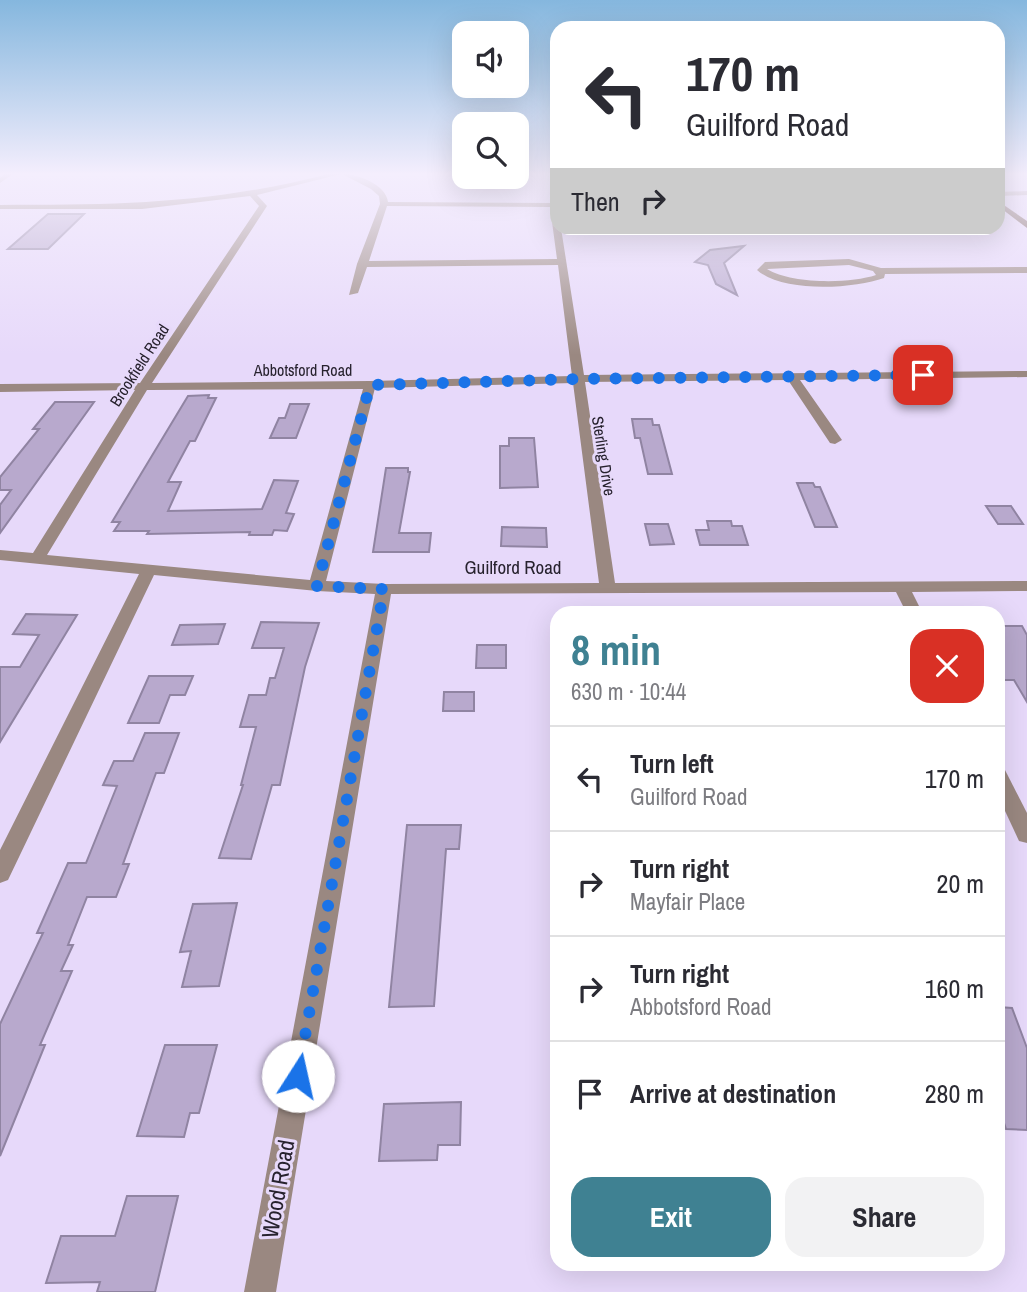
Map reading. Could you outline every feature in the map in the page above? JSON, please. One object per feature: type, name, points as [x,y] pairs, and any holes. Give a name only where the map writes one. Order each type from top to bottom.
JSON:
[{"type":"street","name":"Brookfield Road","points":[[37,559],[144,386],[244,234]]},
{"type":"street","points":[[353,293],[373,234]]},
{"type":"street","name":"Sterling Drive","points":[[558,235],[608,587]]},
{"type":"street","points":[[362,264],[560,262]]},
{"type":"street","points":[[880,271],[879,278],[868,281],[791,281],[770,277],[762,270],[765,265],[776,263],[849,262],[880,271],[1027,270]]},
{"type":"street","name":"Abbotsford Road","points":[[0,388],[1027,374]]},
{"type":"street","points":[[792,377],[835,440]]},
{"type":"street","points":[[317,586],[370,385]]},
{"type":"street","name":"Guilford Road","points":[[0,555],[317,586],[384,589],[1027,586]]},
{"type":"street","points":[[0,873],[149,569]]},
{"type":"street","points":[[902,588],[911,606]]},
{"type":"street","name":"Wood Road","points":[[260,1292],[384,589]]},
{"type":"street","points":[[1005,790],[1027,834]]},
{"type":"building","points":[[25,234],[63,234],[48,249],[8,249]]},
{"type":"building","points":[[744,246],[724,263],[737,295],[716,284],[708,265],[695,262],[710,250]]},
{"type":"building","points":[[209,395],[208,398],[216,398],[195,441],[190,441],[168,482],[181,482],[168,511],[262,509],[274,480],[298,481],[286,513],[294,514],[287,531],[274,530],[272,535],[249,535],[250,532],[147,534],[149,531],[114,531],[120,522],[112,522],[188,396]]},
{"type":"building","points":[[55,402],[94,402],[0,533],[0,505],[11,490],[0,490],[0,477],[39,429],[33,429]]},
{"type":"building","points":[[290,404],[309,404],[296,438],[270,438],[279,418],[285,418]]},
{"type":"building","points":[[632,419],[652,419],[653,425],[659,425],[672,474],[648,474],[640,438],[635,438]]},
{"type":"building","points":[[509,438],[534,438],[538,487],[500,488],[500,446],[509,446]]},
{"type":"building","points":[[386,468],[408,468],[410,472],[399,533],[431,533],[429,552],[373,552]]},
{"type":"building","points":[[797,483],[813,483],[815,487],[820,487],[837,527],[815,527]]},
{"type":"building","points":[[986,506],[1011,506],[1023,524],[998,524]]},
{"type":"building","points":[[707,521],[731,521],[732,526],[742,526],[748,545],[700,545],[696,530],[709,530]]},
{"type":"building","points":[[645,524],[668,524],[674,544],[650,545]]},
{"type":"building","points":[[502,527],[546,528],[547,547],[501,546]]},
{"type":"building","points":[[26,614],[77,615],[0,742],[0,667],[20,667],[39,635],[13,634]]},
{"type":"building","points":[[261,622],[319,623],[305,667],[280,785],[272,785],[251,859],[219,858],[243,785],[256,727],[240,727],[249,695],[266,695],[270,678],[275,678],[284,648],[252,648]]},
{"type":"building","points":[[225,624],[218,644],[172,645],[180,625]]},
{"type":"building","points":[[1005,626],[1022,626],[1027,635],[1027,702],[1014,680],[1005,680]]},
{"type":"building","points":[[477,645],[506,645],[506,668],[476,668]]},
{"type":"building","points":[[149,676],[193,676],[185,695],[170,695],[159,723],[128,723]]},
{"type":"building","points":[[444,692],[474,692],[474,711],[443,711]]},
{"type":"building","points":[[145,733],[179,733],[164,773],[156,773],[123,864],[129,864],[116,897],[87,897],[68,945],[73,945],[61,971],[72,971],[40,1045],[45,1045],[0,1156],[0,1024],[43,933],[37,933],[68,863],[86,863],[117,786],[103,785],[114,761],[133,761]]},
{"type":"building","points":[[407,825],[461,825],[459,849],[446,849],[434,1006],[389,1007]]},
{"type":"building","points":[[237,903],[219,986],[182,987],[191,951],[180,952],[193,904]]},
{"type":"building","points":[[1005,1008],[1012,1008],[1027,1048],[1027,1130],[1006,1129]]},
{"type":"building","points":[[165,1045],[217,1045],[199,1113],[190,1113],[184,1137],[137,1136]]},
{"type":"building","points":[[461,1102],[460,1145],[438,1145],[437,1160],[379,1161],[384,1104]]},
{"type":"building","points":[[127,1196],[178,1196],[155,1292],[97,1292],[100,1282],[46,1283],[61,1236],[115,1236]]},
{"type":"route","points":[[298,1076],[384,589],[317,586],[370,385],[577,379],[923,375]]}]
